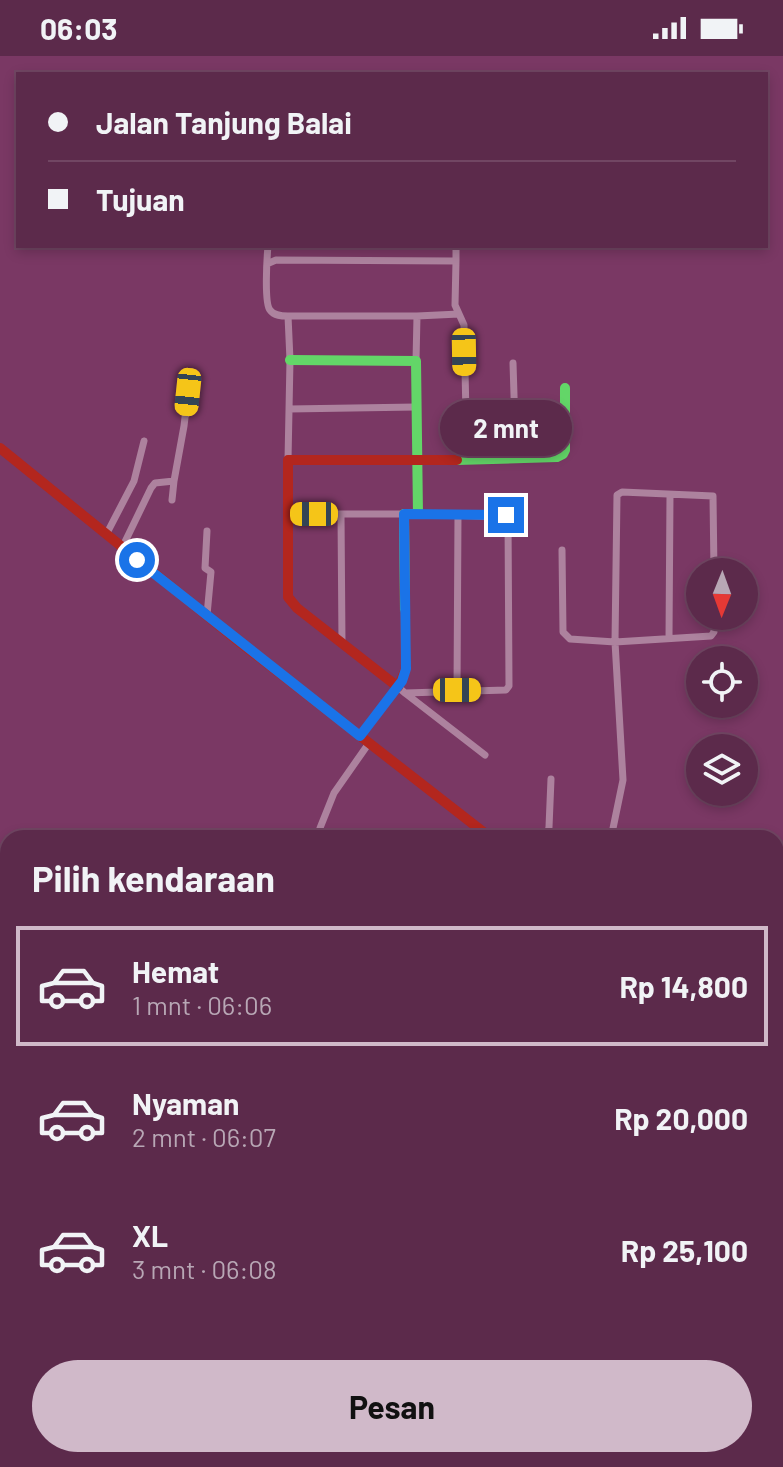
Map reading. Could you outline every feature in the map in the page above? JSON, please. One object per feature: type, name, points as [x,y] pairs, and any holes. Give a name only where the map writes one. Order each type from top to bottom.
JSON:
[{"type":"street","points":[[268,248],[268,308],[272,313],[288,316],[459,314]]},
{"type":"street","points":[[456,248],[455,305],[464,325],[467,460]]},
{"type":"street","points":[[269,263],[276,260],[456,261]]},
{"type":"street","points":[[288,316],[288,597],[342,645],[485,755]]},
{"type":"street","points":[[417,316],[418,514]]},
{"type":"street","points":[[290,360],[416,361]]},
{"type":"street","points":[[513,363],[516,459]]},
{"type":"street","points":[[288,460],[416,461],[557,457],[565,450],[565,388]]},
{"type":"street","points":[[172,500],[188,392]]},
{"type":"street","points":[[289,409],[416,407]]},
{"type":"street","points":[[106,535],[134,481],[144,441]]},
{"type":"street","points":[[0,448],[481,830]]},
{"type":"street","points":[[122,548],[151,488],[155,483],[174,481]]},
{"type":"street","points":[[613,830],[623,780],[615,642],[617,495],[622,492],[712,495],[714,558]]},
{"type":"street","points":[[669,638],[670,495]]},
{"type":"street","points":[[288,514],[508,517],[509,684],[506,690],[401,690]]},
{"type":"street","points":[[341,514],[342,645]]},
{"type":"street","points":[[320,828],[334,793],[364,740],[401,690],[406,669],[404,514]]},
{"type":"street","points":[[457,690],[458,514]]},
{"type":"street","points":[[207,531],[205,568],[211,572],[207,615]]},
{"type":"street","points":[[562,550],[565,637],[580,641],[615,642],[711,636],[714,630]]},
{"type":"street","points":[[548,830],[551,779]]},
{"type":"traffic: fast","points":[[290,360],[416,361],[418,514],[404,514],[405,613]]},
{"type":"traffic: fast","points":[[457,460],[557,457],[563,454],[565,388]]},
{"type":"traffic: jam","points":[[0,448],[237,640],[481,830]]},
{"type":"traffic: jam","points":[[405,613],[406,669],[398,687],[297,608],[288,597],[288,460],[457,460]]},
{"type":"route","points":[[137,560],[360,736],[402,681],[406,669],[404,514],[506,515]]}]
